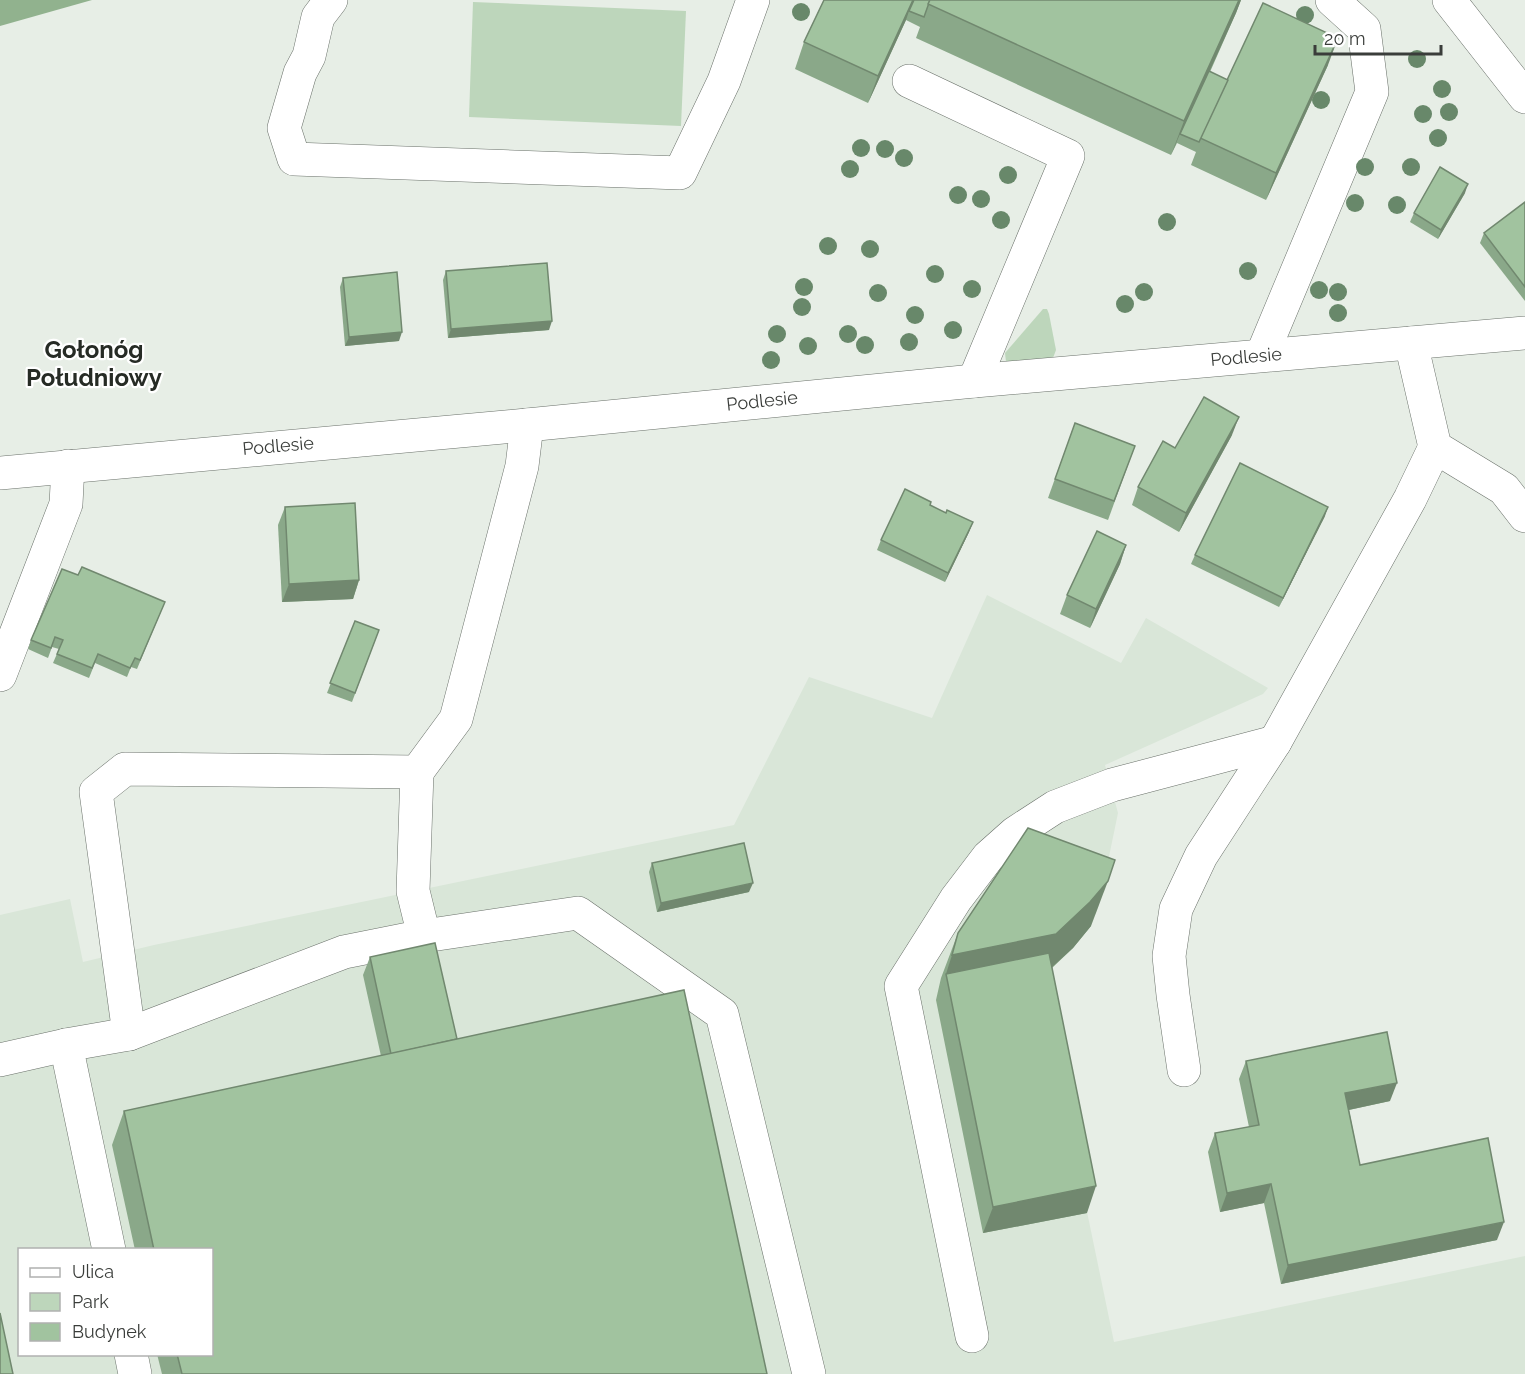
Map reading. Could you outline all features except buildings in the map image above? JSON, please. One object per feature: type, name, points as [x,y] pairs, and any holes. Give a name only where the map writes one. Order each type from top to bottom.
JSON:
[{"type":"street","points":[[331,0],[318,17],[309,56],[300,73],[284,128],[294,159],[680,173],[724,81],[753,0]]},
{"type":"street","points":[[1262,355],[1372,92],[1364,29],[1332,0]]},
{"type":"street","points":[[1449,0],[1525,97]]},
{"type":"street","points":[[909,81],[1068,156],[974,381]]},
{"type":"street","name":"Podlesie","points":[[0,473],[974,381],[1525,333]]},
{"type":"street","points":[[1185,1070],[1169,956],[1176,909],[1201,856],[1275,741],[1410,499],[1435,447],[1411,343]]},
{"type":"street","points":[[424,936],[413,891],[417,772],[456,719],[522,466],[527,425]]},
{"type":"street","points":[[1435,447],[1504,489],[1525,516]]},
{"type":"street","points":[[0,675],[66,504],[68,466]]},
{"type":"street","points":[[972,1336],[901,986],[956,899],[988,857],[1015,833],[1055,807],[1112,786],[1275,741]]},
{"type":"street","points":[[129,1034],[96,792],[124,769],[417,772]]},
{"type":"street","points":[[0,1060],[129,1034],[344,952],[424,936],[578,913],[722,1014],[809,1374]]},
{"type":"street","points":[[66,1045],[109,1248]]},
{"type":"street","points":[[131,1356],[135,1374]]},
{"type":"shaded area","points":[[987,595],[1121,663],[1146,618],[1268,688],[1263,694],[1105,765],[1118,813],[1099,905],[1091,926],[1073,948],[1039,980],[1114,1342],[1525,1256],[1525,1374],[0,1374],[0,915],[70,899],[83,962],[154,945],[734,825],[809,677],[932,718]]},
{"type":"green space","points":[[0,0],[92,0],[0,26]]},
{"type":"green space","points":[[473,2],[686,11],[681,126],[469,117]]},
{"type":"green space","points":[[1043,309],[1047,309],[1049,314],[1056,350],[1053,358],[1006,362],[1005,353]]},
{"type":"district","name":"Gołonóg Południowy","points":[[94,364]]}]
